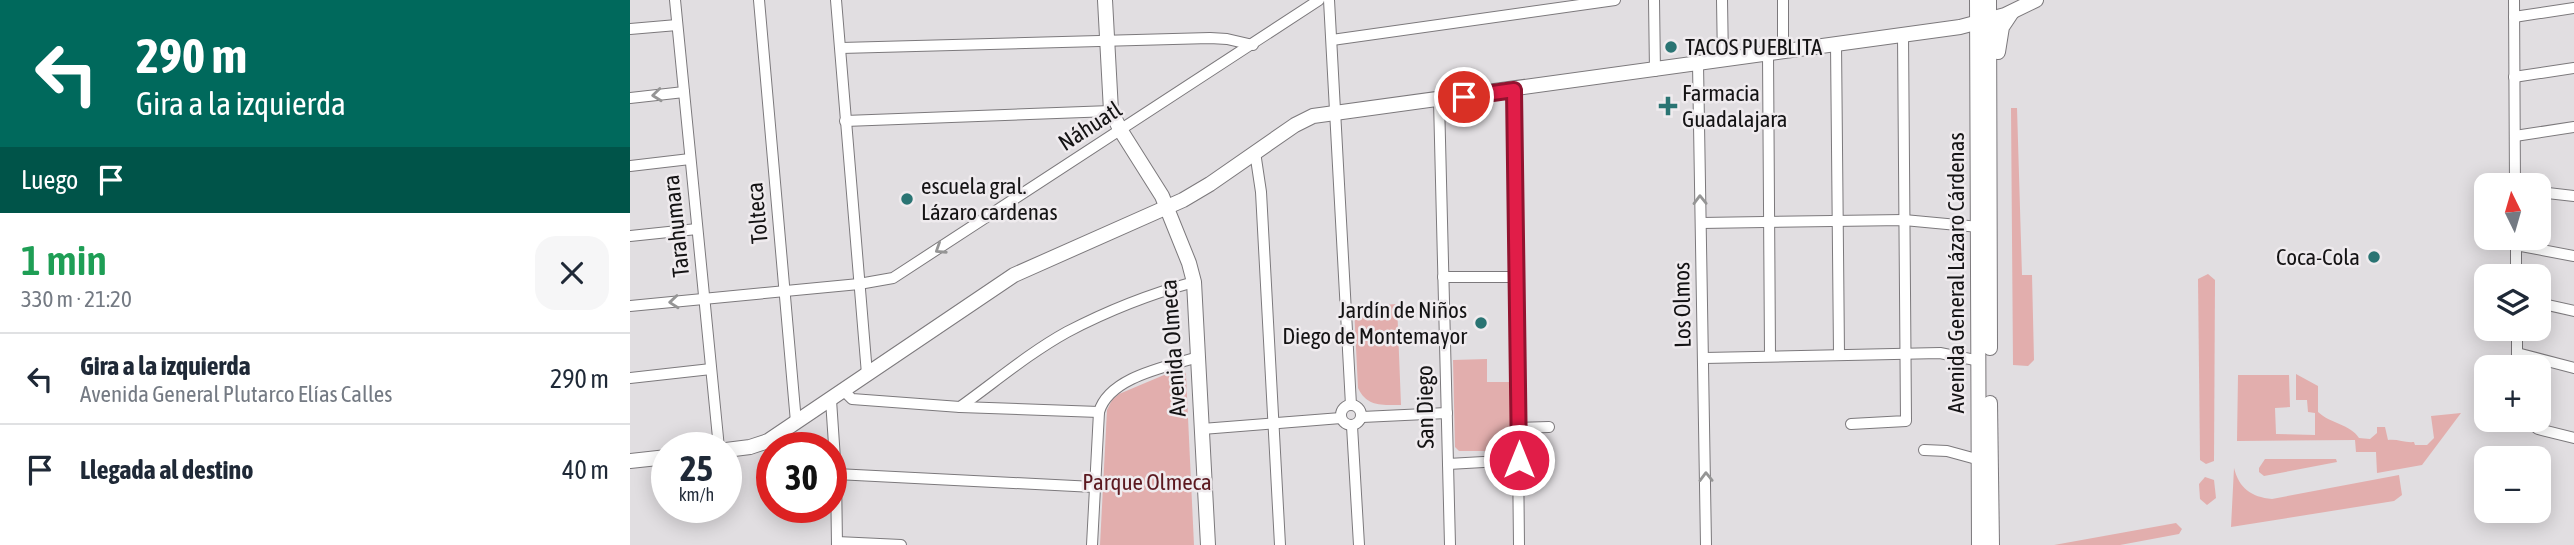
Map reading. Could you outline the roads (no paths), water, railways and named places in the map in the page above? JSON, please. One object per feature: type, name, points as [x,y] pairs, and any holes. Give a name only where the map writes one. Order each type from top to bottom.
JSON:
[{"type":"street","name":"Tarahumara","points":[[675,0],[717,432]]},
{"type":"street","name":"Tolteca","points":[[759,0],[796,422]]},
{"type":"street","points":[[836,0],[867,374]]},
{"type":"street","name":"Avenida Olmeca","points":[[1105,0],[1111,111],[1167,207],[1194,282],[1209,545]]},
{"type":"street","name":"Náhuatl","points":[[630,306],[784,289],[859,284],[893,278],[1319,0]]},
{"type":"street","points":[[1329,0],[1351,405]]},
{"type":"street","points":[[1332,40],[1615,0]]},
{"type":"street","points":[[1654,0],[1655,71]]},
{"type":"street","points":[[1722,0],[1723,61]]},
{"type":"street","points":[[1770,355],[1768,222],[1776,52],[1783,0]]},
{"type":"street","name":"Avenida General Lázaro Cárdenas","points":[[1977,0],[1983,22],[1990,147],[1992,545]]},
{"type":"street","name":"Avenida General Lázaro Cárdenas","points":[[1979,545],[1979,227],[1983,22],[1989,0]]},
{"type":"street","points":[[742,448],[759,445],[831,400],[1014,275],[1203,189],[1304,120],[1335,113],[1655,71],[1983,22],[2036,0]]},
{"type":"street","points":[[2514,0],[2515,173]]},
{"type":"street","points":[[2514,18],[2574,8]]},
{"type":"street","points":[[1990,147],[1997,106],[1999,36],[2012,12]]},
{"type":"street","points":[[630,29],[677,24]]},
{"type":"street","points":[[1852,424],[1906,421],[1903,35]]},
{"type":"street","points":[[841,48],[1227,39],[1253,45]]},
{"type":"street","points":[[1836,44],[1839,354]]},
{"type":"street","name":"Los Olmos","points":[[1698,64],[1706,545]]},
{"type":"street","points":[[2514,77],[2574,68]]},
{"type":"street","points":[[1514,90],[1519,545]]},
{"type":"street","points":[[630,98],[684,92]]},
{"type":"street","name":"San Diego","points":[[1439,100],[1450,545]]},
{"type":"street","points":[[845,121],[1111,111]]},
{"type":"street","points":[[2515,136],[2574,127]]},
{"type":"street","points":[[1255,152],[1261,192],[1280,545]]},
{"type":"street","points":[[630,166],[690,159]]},
{"type":"street","points":[[2552,193],[2574,196]]},
{"type":"street","points":[[1701,223],[1904,220],[1979,227]]},
{"type":"street","points":[[630,236],[697,229]]},
{"type":"street","points":[[2551,250],[2574,256]]},
{"type":"street","points":[[1443,277],[1517,277]]},
{"type":"street","points":[[960,407],[1066,332],[1123,306],[1194,282]]},
{"type":"street","points":[[2551,305],[2574,310]]},
{"type":"street","points":[[2516,341],[2517,353],[2574,368]]},
{"type":"street","points":[[1704,358],[1940,354],[1980,361]]},
{"type":"street","points":[[1092,545],[1099,412],[1104,398],[1119,385],[1198,357]]},
{"type":"street","points":[[630,377],[711,369]]},
{"type":"street","points":[[844,391],[852,399],[960,407],[1099,412]]},
{"type":"street","points":[[831,400],[833,432]]},
{"type":"street","points":[[1351,405],[1358,407],[1362,417],[1352,426],[1346,424],[1341,418],[1342,410],[1351,405]]},
{"type":"street","points":[[1362,417],[1447,413]]},
{"type":"street","points":[[1202,429],[1341,418]]},
{"type":"street","points":[[1352,426],[1359,545]]},
{"type":"street","points":[[1519,428],[1549,427]]},
{"type":"street","points":[[2550,432],[2574,438]]},
{"type":"street","points":[[1924,450],[1947,451],[1980,460]]},
{"type":"street","points":[[630,461],[651,459]]},
{"type":"street","points":[[1448,464],[1519,460]]},
{"type":"street","points":[[847,475],[1094,486]]},
{"type":"street","points":[[1980,488],[1980,481],[1984,487],[1991,524]]},
{"type":"street","points":[[837,523],[837,544],[901,545]]},
{"type":"place","name":"TACOS PUEBLITA","points":[[1671,47]]},
{"type":"place","name":"Farmacia Guadalajara","points":[[1668,106]]},
{"type":"place","name":"escuela gral. Lázaro cardenas","points":[[907,199]]},
{"type":"place","name":"Coca-Cola","points":[[2374,257]]},
{"type":"place","name":"Jardín de Niños Diego de Montemayor","points":[[1481,323]]},
{"type":"park label","name":"Parque Olmeca","points":[[1147,482]]}]
